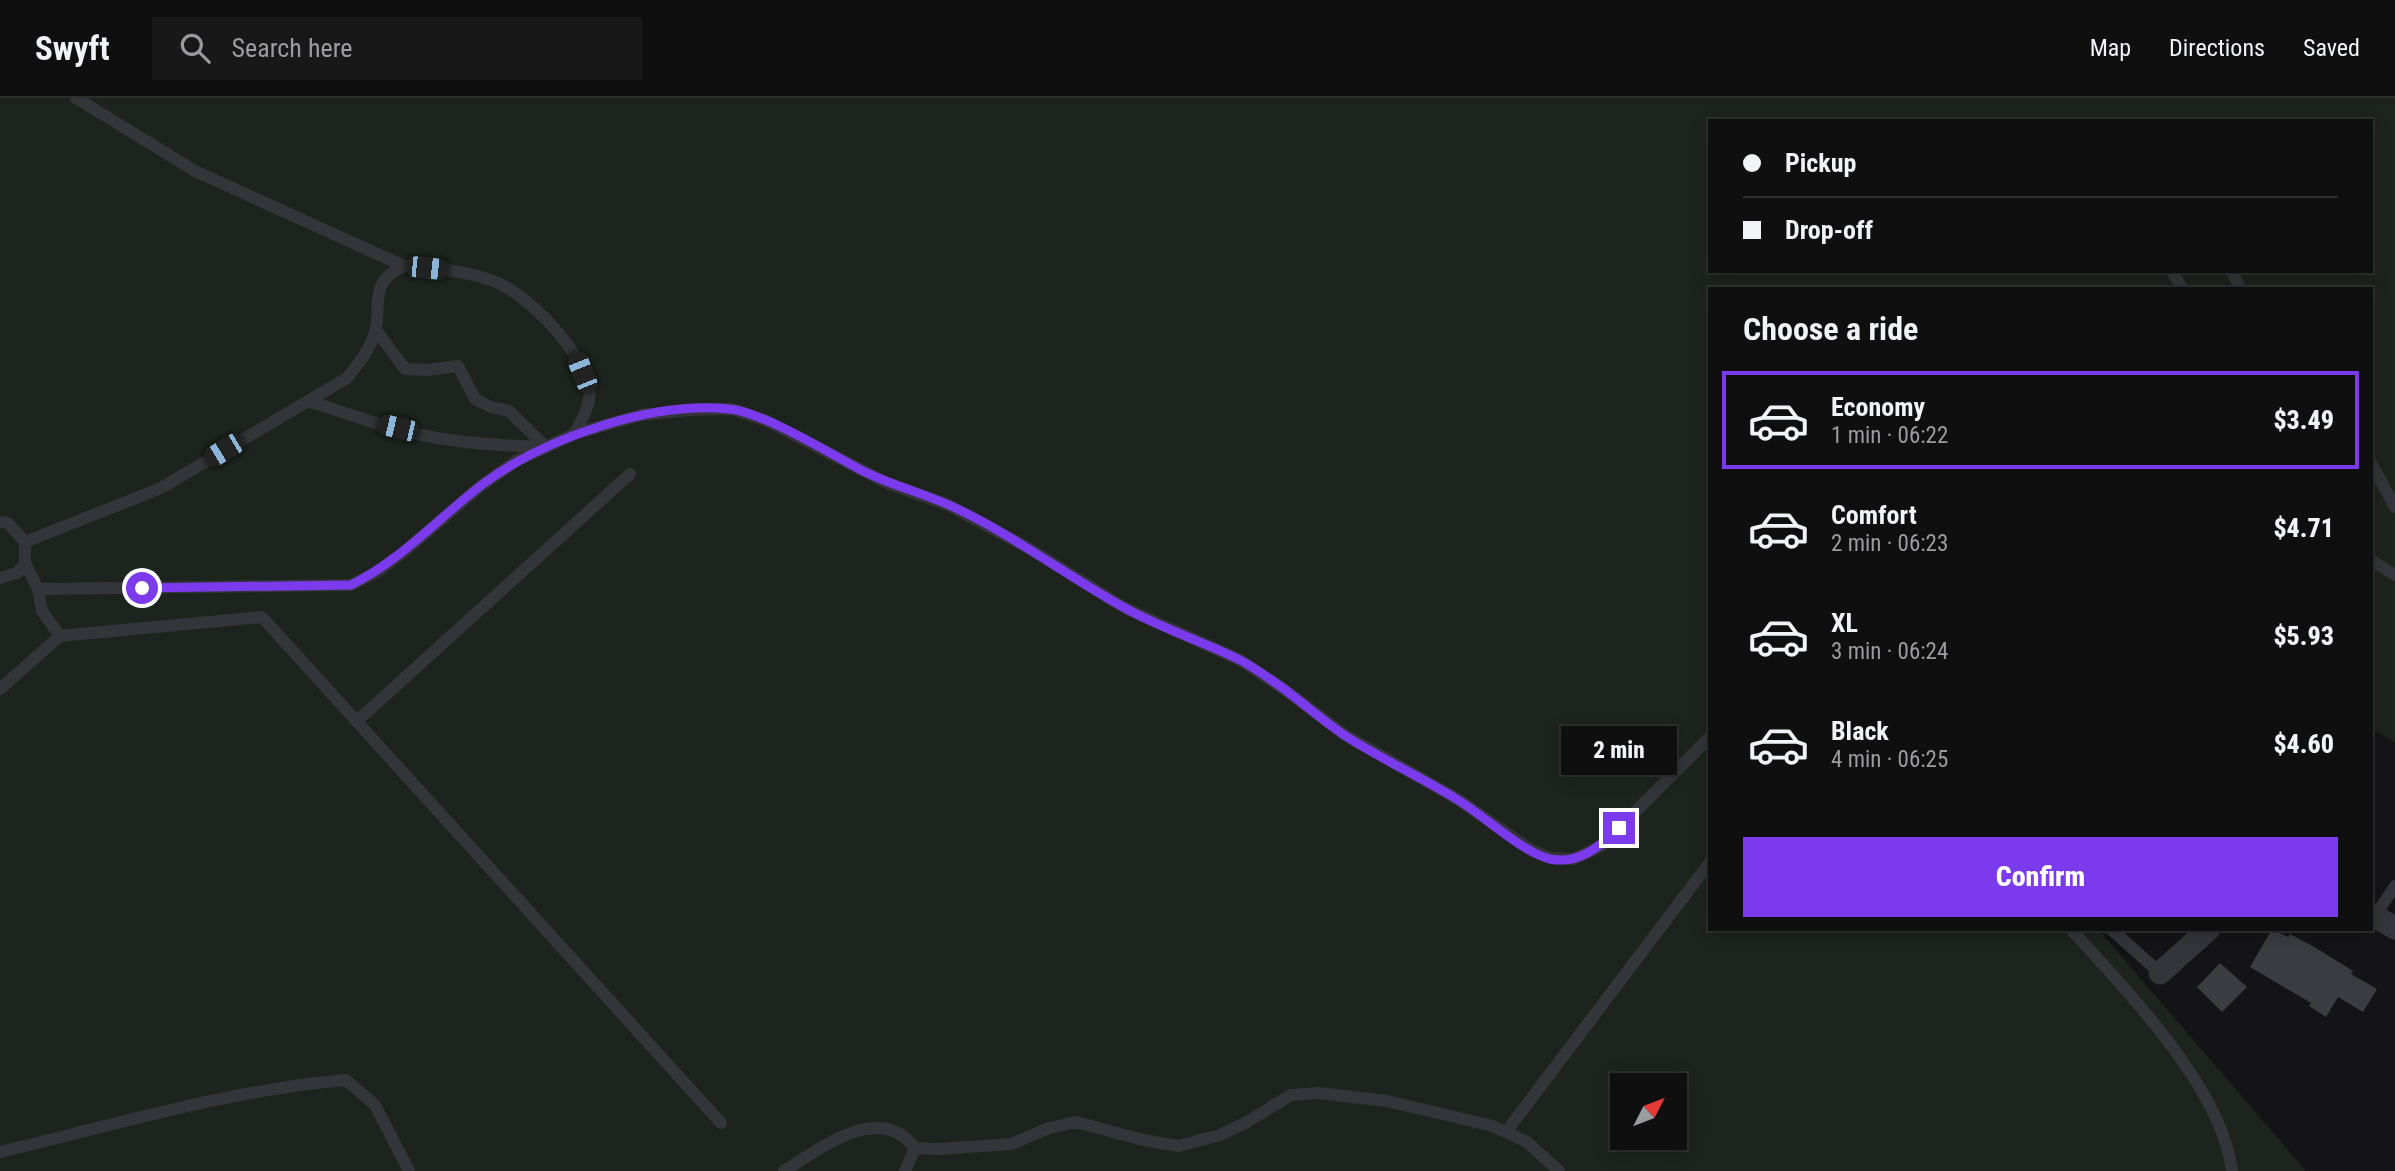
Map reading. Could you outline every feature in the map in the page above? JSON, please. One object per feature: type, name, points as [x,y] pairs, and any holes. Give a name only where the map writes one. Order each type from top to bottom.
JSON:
[{"type":"street","points":[[2373,915],[2395,928]]},
{"type":"street","points":[[2160,973],[2207,931]]},
{"type":"lane","points":[[76,98],[195,171],[404,266],[450,270],[497,283],[530,304],[575,353],[590,391],[583,417],[574,434]]},
{"type":"lane","points":[[26,542],[161,488],[347,378],[365,355],[376,330],[377,293],[390,276],[404,266]]},
{"type":"lane","points":[[376,330],[405,369],[428,370],[458,366],[475,399],[491,407],[509,411],[546,447]]},
{"type":"lane","points":[[308,401],[373,422],[448,440],[546,447]]},
{"type":"lane","points":[[37,589],[351,585],[377,572],[405,551],[482,485],[516,461],[574,434],[641,415],[732,409],[767,421],[887,483],[948,505],[1030,549],[1125,608],[1240,660],[1345,735],[1459,800],[1531,850],[1550,859],[1574,859],[1601,846],[1708,739]]},
{"type":"lane","points":[[2373,467],[2395,507]]},
{"type":"lane","points":[[357,721],[630,474]]},
{"type":"lane","points":[[0,522],[8,523],[26,542],[25,564],[37,589],[42,611],[60,636]]},
{"type":"lane","points":[[2373,562],[2395,575]]},
{"type":"lane","points":[[0,578],[17,573],[25,564]]},
{"type":"lane","points":[[0,689],[60,636],[262,617],[721,1123]]},
{"type":"lane","points":[[1506,1132],[1708,865]]},
{"type":"lane","points":[[2373,915],[2395,886]]},
{"type":"lane","points":[[2073,931],[2151,1019],[2193,1078],[2221,1129],[2231,1156],[2232,1171]]},
{"type":"lane","points":[[2113,931],[2160,973]]},
{"type":"lane","points":[[0,1152],[242,1094],[298,1084],[346,1080],[375,1105],[409,1171]]},
{"type":"lane","points":[[784,1171],[853,1130],[887,1129],[908,1139],[915,1148],[938,1149],[1011,1144],[1049,1128],[1076,1122],[1143,1140],[1178,1146],[1220,1135],[1291,1095],[1318,1093],[1387,1101],[1493,1126],[1527,1142],[1559,1171]]},
{"type":"lane","points":[[905,1171],[915,1148]]},
{"type":"shaded area","points":[[0,98],[2395,98],[2395,743],[2373,729],[2373,287],[1708,287],[1708,931],[2100,931],[2306,1171],[0,1171]]},
{"type":"building","points":[[2271,931],[2276,931],[2288,937],[2290,934],[2316,948],[2377,989],[2363,1012],[2338,997],[2326,1017],[2309,1006],[2311,1003],[2250,967]]},
{"type":"building","points":[[2220,963],[2247,987],[2222,1012],[2197,987]]},
{"type":"route","points":[[142,588],[351,585],[377,572],[405,551],[482,485],[516,461],[574,434],[641,415],[732,409],[767,421],[887,483],[948,505],[1030,549],[1125,608],[1240,660],[1345,735],[1459,800],[1531,850],[1550,859],[1574,859],[1601,846],[1619,828]]}]
